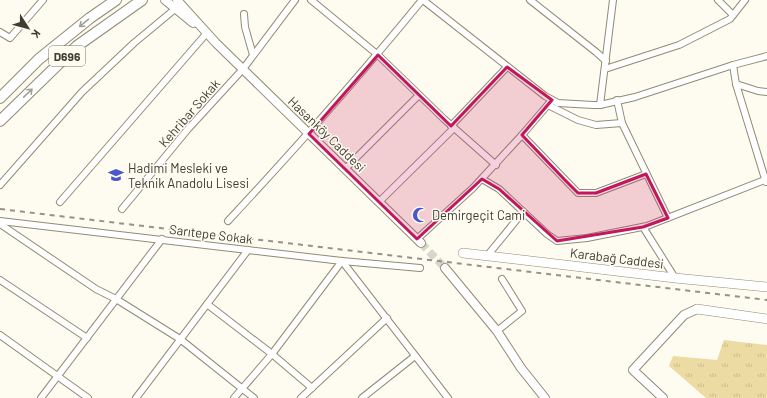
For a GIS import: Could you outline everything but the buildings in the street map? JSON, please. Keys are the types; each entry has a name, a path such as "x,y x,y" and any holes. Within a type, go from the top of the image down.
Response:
{"highway":[{"name":"D696","path":"0,98 39,59 90,18 116,0"},
{"name":"D696","path":"0,121 77,46 142,0"}],"main road":[{"name":"Karabağ Caddesi","path":"464,254 767,287"},
{"path":"697,309 767,319"}],"street":[{"path":"0,32 10,38 43,0"},
{"path":"165,0 216,43"},
{"path":"177,0 216,43"},
{"name":"Kehribar Sokak","path":"122,209 188,130 242,69 295,0"},
{"path":"311,0 378,55 453,127 496,165"},
{"path":"228,221 309,134 378,55 422,0 545,96 550,102 578,120 596,124 622,123"},
{"path":"530,0 606,61"},
{"path":"600,105 613,0"},
{"path":"718,0 733,15"},
{"path":"605,69 679,45 730,19 745,0"},
{"path":"0,185 82,92 134,43 175,9"},
{"path":"244,14 245,27 253,55"},
{"path":"60,202 206,34"},
{"name":"Hasanköy Caddesi","path":"216,43 419,241"},
{"path":"550,102 600,105 635,97 733,65 767,56"},
{"path":"482,179 499,189 547,234 557,241 587,238 643,227 767,181 736,84 733,65"},
{"path":"379,202 453,127 507,67"},
{"path":"736,84 758,91 767,92"},
{"path":"345,169 420,95"},
{"path":"617,100 622,123 668,218"},
{"path":"419,241 496,165 550,102"},
{"path":"522,135 578,193 596,193 646,174"},
{"path":"487,256 523,212"},
{"path":"0,222 96,290 116,299 180,339 254,398"},
{"name":"Sarıtepe Sokak","path":"0,222 342,261 420,268"},
{"path":"643,227 675,278"},
{"path":"41,398 162,240"},
{"path":"136,398 248,250"},
{"path":"234,398 272,354 342,261 448,398"},
{"path":"445,268 497,331 521,368 545,398"},
{"path":"0,280 87,338"},
{"path":"497,331 522,311 502,280"},
{"path":"207,304 272,354 312,388"},
{"path":"663,398 633,370 684,315 697,309"},
{"path":"301,398 387,318"},
{"path":"0,335 88,398"},
{"path":"364,397 415,356"}],"highlighted area":[{"path":"378,55 451,126 507,67 552,100 522,135 578,193 596,193 646,174 668,218 643,227 557,241 499,189 482,179 417,239 309,134"}],"green space":[{"path":"724,340 767,345 767,398 706,398 669,366 673,356 717,360"}],"tunnel":[{"path":"421,243 445,268"}],"railway":[{"path":"0,209 767,300"}],"place":[{"name":"Hadimi Mesleki ve Teknik Anadolu Lisesi","path":"116,175"},
{"name":"Demirgeçit Cami","path":"420,215"}]}
